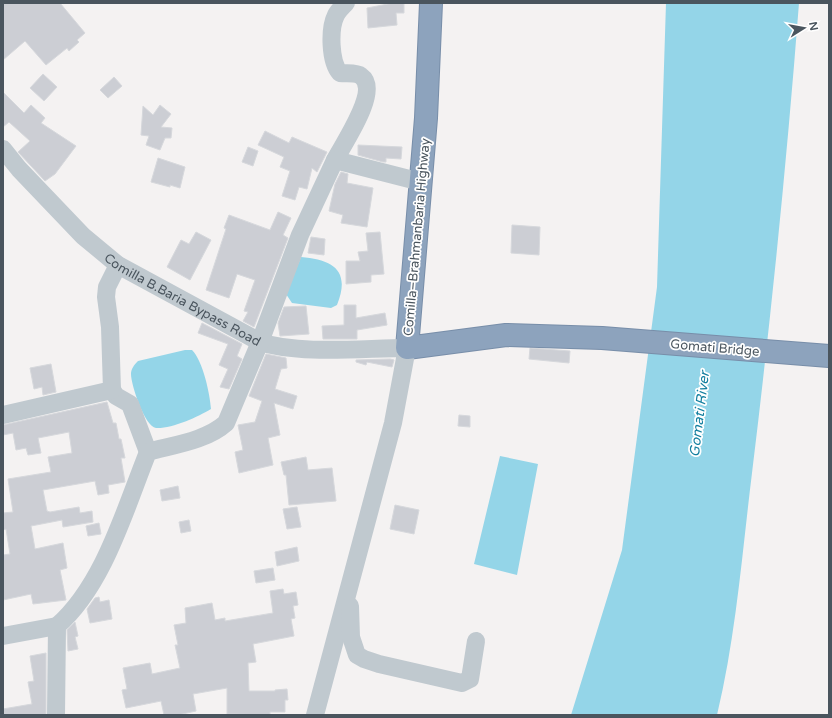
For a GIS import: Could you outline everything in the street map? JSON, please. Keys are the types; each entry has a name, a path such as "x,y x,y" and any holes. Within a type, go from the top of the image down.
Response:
{"highway":[{"name":"Comilla–Brahmanbaria Highway","path":"431,3 421,182 407,348 506,335 602,338"},
{"name":"Gomati Bridge","path":"602,338 829,356"}],"street":[{"path":"148,452 205,436 218,430 226,423 260,342 300,235 335,160 365,101 368,87 365,80 357,74 340,73 336,69 333,59 332,35 335,16 346,3"},
{"name":"Comilla B.Baria Bypass Road","path":"3,149 19,169 83,236 118,266 260,342 270,345 301,349 407,348"},
{"path":"335,160 421,182"},
{"path":"3,636 57,626 70,615 100,570 148,452 130,404 116,396 112,390 110,327 106,296 107,287 118,266"},
{"path":"315,715 393,423 407,348"},
{"path":"3,415 112,390"},
{"path":"348,596 353,647 357,655 364,660 462,683 470,679 476,640"},
{"path":"56,715 57,626"}],"water":[{"name":"Gomati River","path":"666,3 799,3 784,180 772,297 734,625 724,685 717,715 571,715 622,550 657,287"},
{"path":"301,257 322,261 330,264 336,269 340,275 342,283 341,293 337,305 331,308 292,303 286,294"},
{"path":"185,350 192,350 203,370 211,409 177,425 156,428 147,421 139,405 131,374 132,370 138,361"},
{"path":"500,456 538,464 517,575 474,564"}],"building":[{"path":"3,3 60,3 85,33 77,40 79,42 69,51 67,48 46,65 25,41 3,60"},
{"path":"393,3 404,3 404,13 396,13 397,25 368,28 367,8"},
{"path":"43,74 57,87 44,101 30,88"},
{"path":"114,77 122,86 108,98 100,90"},
{"path":"3,92 24,113 31,105 45,118 41,123 76,146 55,174 45,181 18,152 30,141 9,122 3,127"},
{"path":"160,105 171,114 161,127 172,128 171,138 165,138 160,150 146,145 149,136 141,135 143,106 153,115"},
{"path":"265,131 289,143 292,137 327,152 317,172 312,168 307,189 299,187 295,200 282,196 290,171 280,167 284,157 258,145"},
{"path":"358,145 402,147 401,159 386,158 386,162 383,162 358,155"},
{"path":"248,147 258,151 253,166 242,162"},
{"path":"158,158 185,167 180,188 151,182"},
{"path":"341,172 348,174 347,183 373,188 367,227 341,223 343,215 329,211 335,184"},
{"path":"278,212 291,218 283,235 288,238 254,327 243,321 248,312 244,311 255,280 237,274 229,298 206,290 226,229 224,228 229,215 270,230"},
{"path":"512,225 540,227 539,255 511,253"},
{"path":"196,232 211,240 190,280 167,267 181,240 189,244"},
{"path":"380,232 384,274 371,275 371,282 346,284 346,261 360,261 358,252 368,251 366,233"},
{"path":"311,237 325,239 324,255 308,253"},
{"path":"344,305 356,305 356,318 385,313 387,325 357,330 357,339 323,339 322,326 344,325"},
{"path":"306,306 309,334 280,336 278,323 284,307"},
{"path":"202,323 242,344 237,356 242,359 229,389 220,387 228,369 219,365 228,344 198,333"},
{"path":"530,348 570,351 569,363 529,359"},
{"path":"266,354 286,358 287,368 281,369 275,389 297,396 293,409 274,403 280,435 268,438 273,465 239,473 235,452 243,450 238,425 255,422 262,401 249,396"},
{"path":"356,360 394,360 392,367 367,362 366,365 356,362"},
{"path":"51,364 56,392 43,395 42,387 34,389 30,368"},
{"path":"107,402 113,423 116,423 119,439 121,439 125,458 121,458 125,482 108,485 109,493 98,495 95,481 43,490 47,511 50,512 79,507 80,513 92,511 93,522 63,527 62,520 31,526 35,549 63,543 67,568 60,570 66,600 33,604 31,594 3,600 3,555 10,554 6,529 3,530 3,513 13,512 8,479 51,472 48,457 72,453 69,432 38,438 41,453 28,455 26,448 16,450 13,433 3,435 3,425"},
{"path":"459,415 470,416 470,427 458,426"},
{"path":"306,457 308,470 332,468 336,501 289,505 286,475 284,475 281,462"},
{"path":"178,486 180,498 162,501 160,490"},
{"path":"395,505 419,510 414,534 390,529"},
{"path":"297,507 301,527 287,529 283,509"},
{"path":"189,520 191,531 181,533 179,522"},
{"path":"99,523 101,534 88,536 86,526"},
{"path":"297,547 299,561 277,566 275,552"},
{"path":"273,568 275,580 256,583 254,571"},
{"path":"283,589 284,594 296,592 298,605 293,606 295,618 291,619 294,636 253,644 256,662 248,663 249,691 275,691 287,689 288,700 285,700 285,712 270,712 270,715 227,714 227,688 193,694 196,711 178,715 164,715 161,701 126,708 122,690 127,689 123,668 150,663 152,674 180,668 175,645 178,645 174,625 186,623 185,608 212,603 215,620 225,618 225,621 273,613 270,591"},
{"path":"99,597 100,602 109,600 112,619 90,623 87,609 95,598"},
{"path":"75,622 78,636 75,637 78,649 68,651 67,630"},
{"path":"46,653 46,715 3,715 3,709 32,704 28,682 34,681 30,656"}]}
